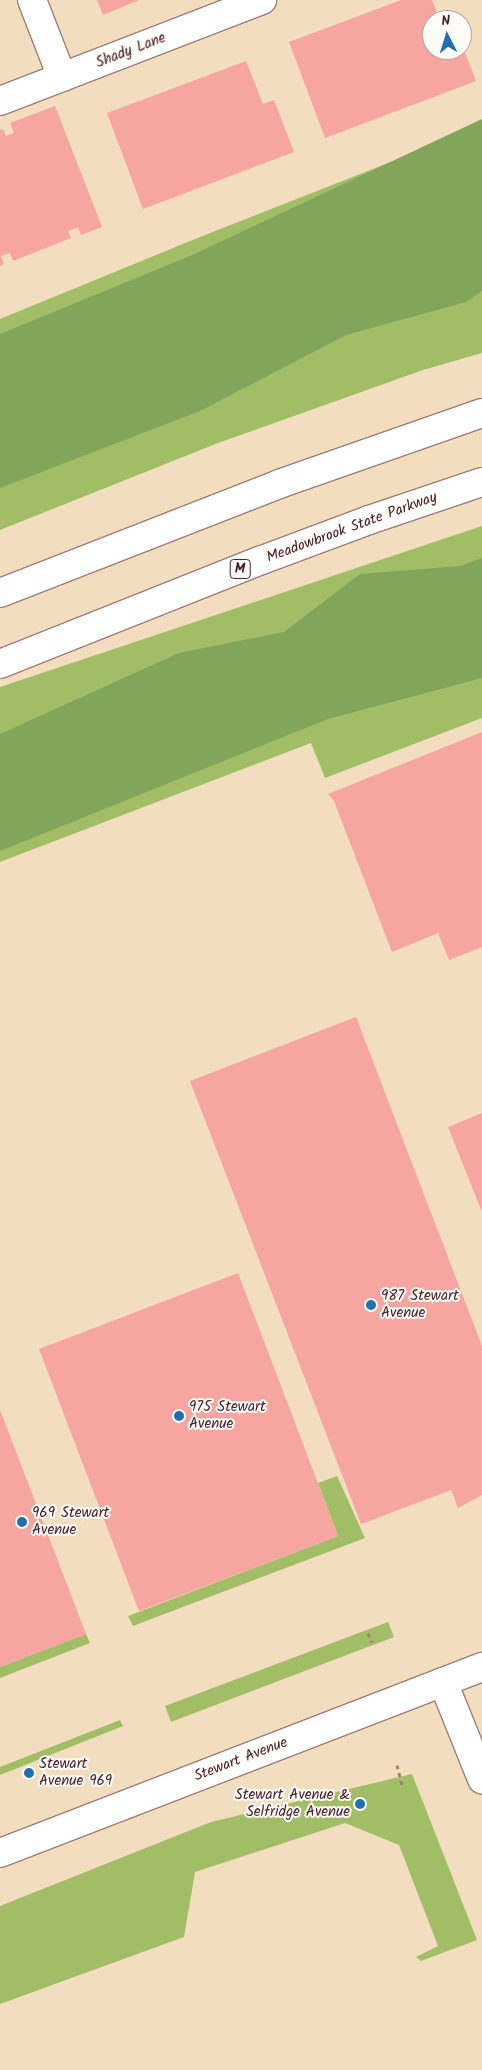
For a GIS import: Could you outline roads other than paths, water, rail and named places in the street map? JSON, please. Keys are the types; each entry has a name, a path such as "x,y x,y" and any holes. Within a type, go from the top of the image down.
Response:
{"main road":[{"path":"32,0 62,78"},
{"name":"Shady Lane","path":"0,102 262,0"},
{"path":"0,593 279,484 482,413"},
{"name":"Meadowbrook State Parkway","path":"0,664 271,557 482,482"},
{"name":"Stewart Avenue","path":"0,1853 482,1667"},
{"path":"443,1682 482,1779"}],"place":[{"name":"987 Stewart Avenue","path":"371,1305"},
{"name":"975 Stewart Avenue","path":"179,1416"},
{"name":"969 Stewart Avenue","path":"22,1522"},
{"name":"Stewart Avenue 969","path":"29,1773"},
{"name":"Stewart Avenue & Selfridge Avenue","path":"360,1804"}]}
